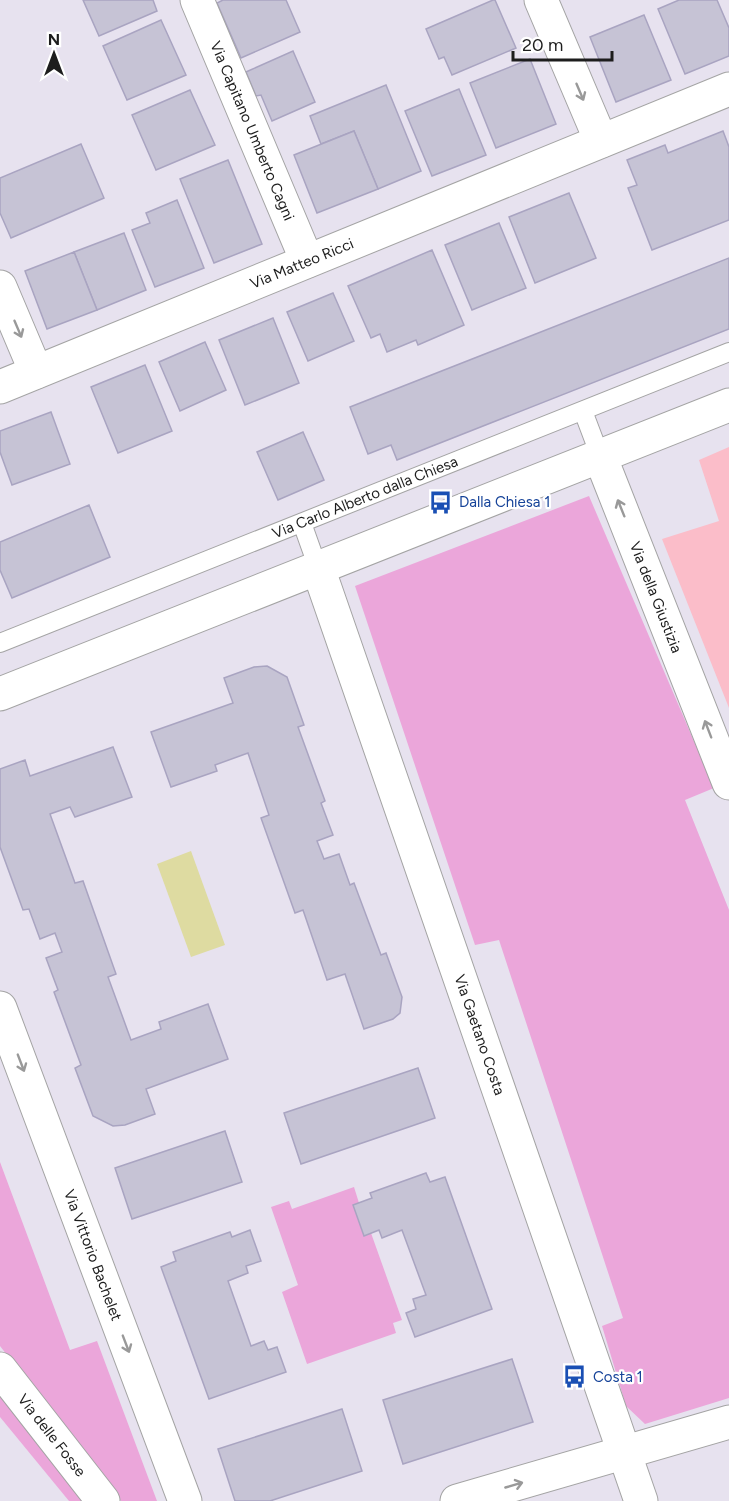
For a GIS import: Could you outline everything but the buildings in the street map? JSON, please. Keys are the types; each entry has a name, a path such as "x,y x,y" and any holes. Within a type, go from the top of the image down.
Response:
{"street":[{"name":"Via Capitano Umberto Cagni","path":"197,0 307,261"},
{"path":"541,0 601,141"},
{"name":"Via Matteo Ricci","path":"0,387 729,89"},
{"path":"0,287 36,372"},
{"path":"0,694 729,405"},
{"name":"Via della Giustizia","path":"600,456 729,783"},
{"name":"Via Gaetano Costa","path":"318,568 641,1501"},
{"name":"Via Vittorio Bachelet","path":"0,1008 185,1501"},
{"name":"Via delle Fosse","path":"0,1369 103,1501"},
{"path":"457,1501 729,1422"}],"lane":[{"name":"Via Carlo Alberto dalla Chiesa","path":"0,644 729,352"},
{"name":"Via della Giustizia","path":"583,411 600,456"},
{"path":"302,523 318,568"}],"shaded area":[{"path":"729,447 729,708 662,539 719,521 699,460"},
{"path":"589,496 714,788 685,800 729,910 729,1398 645,1424 626,1406 602,1326 623,1318 499,940 475,945 355,586"},
{"path":"191,851 225,945 191,957 157,864"},
{"path":"0,1162 70,1350 97,1341 157,1501 121,1501 0,1346"},
{"path":"354,1187 359,1203 354,1205 364,1235 371,1233 402,1320 393,1323 396,1333 307,1364 282,1292 298,1285 271,1207 289,1201 292,1209"},
{"path":"0,1383 95,1501 69,1501 0,1417"}],"place":[{"name":"Dalla Chiesa 1","path":"441,502"},
{"name":"Costa 1","path":"575,1377"}]}
